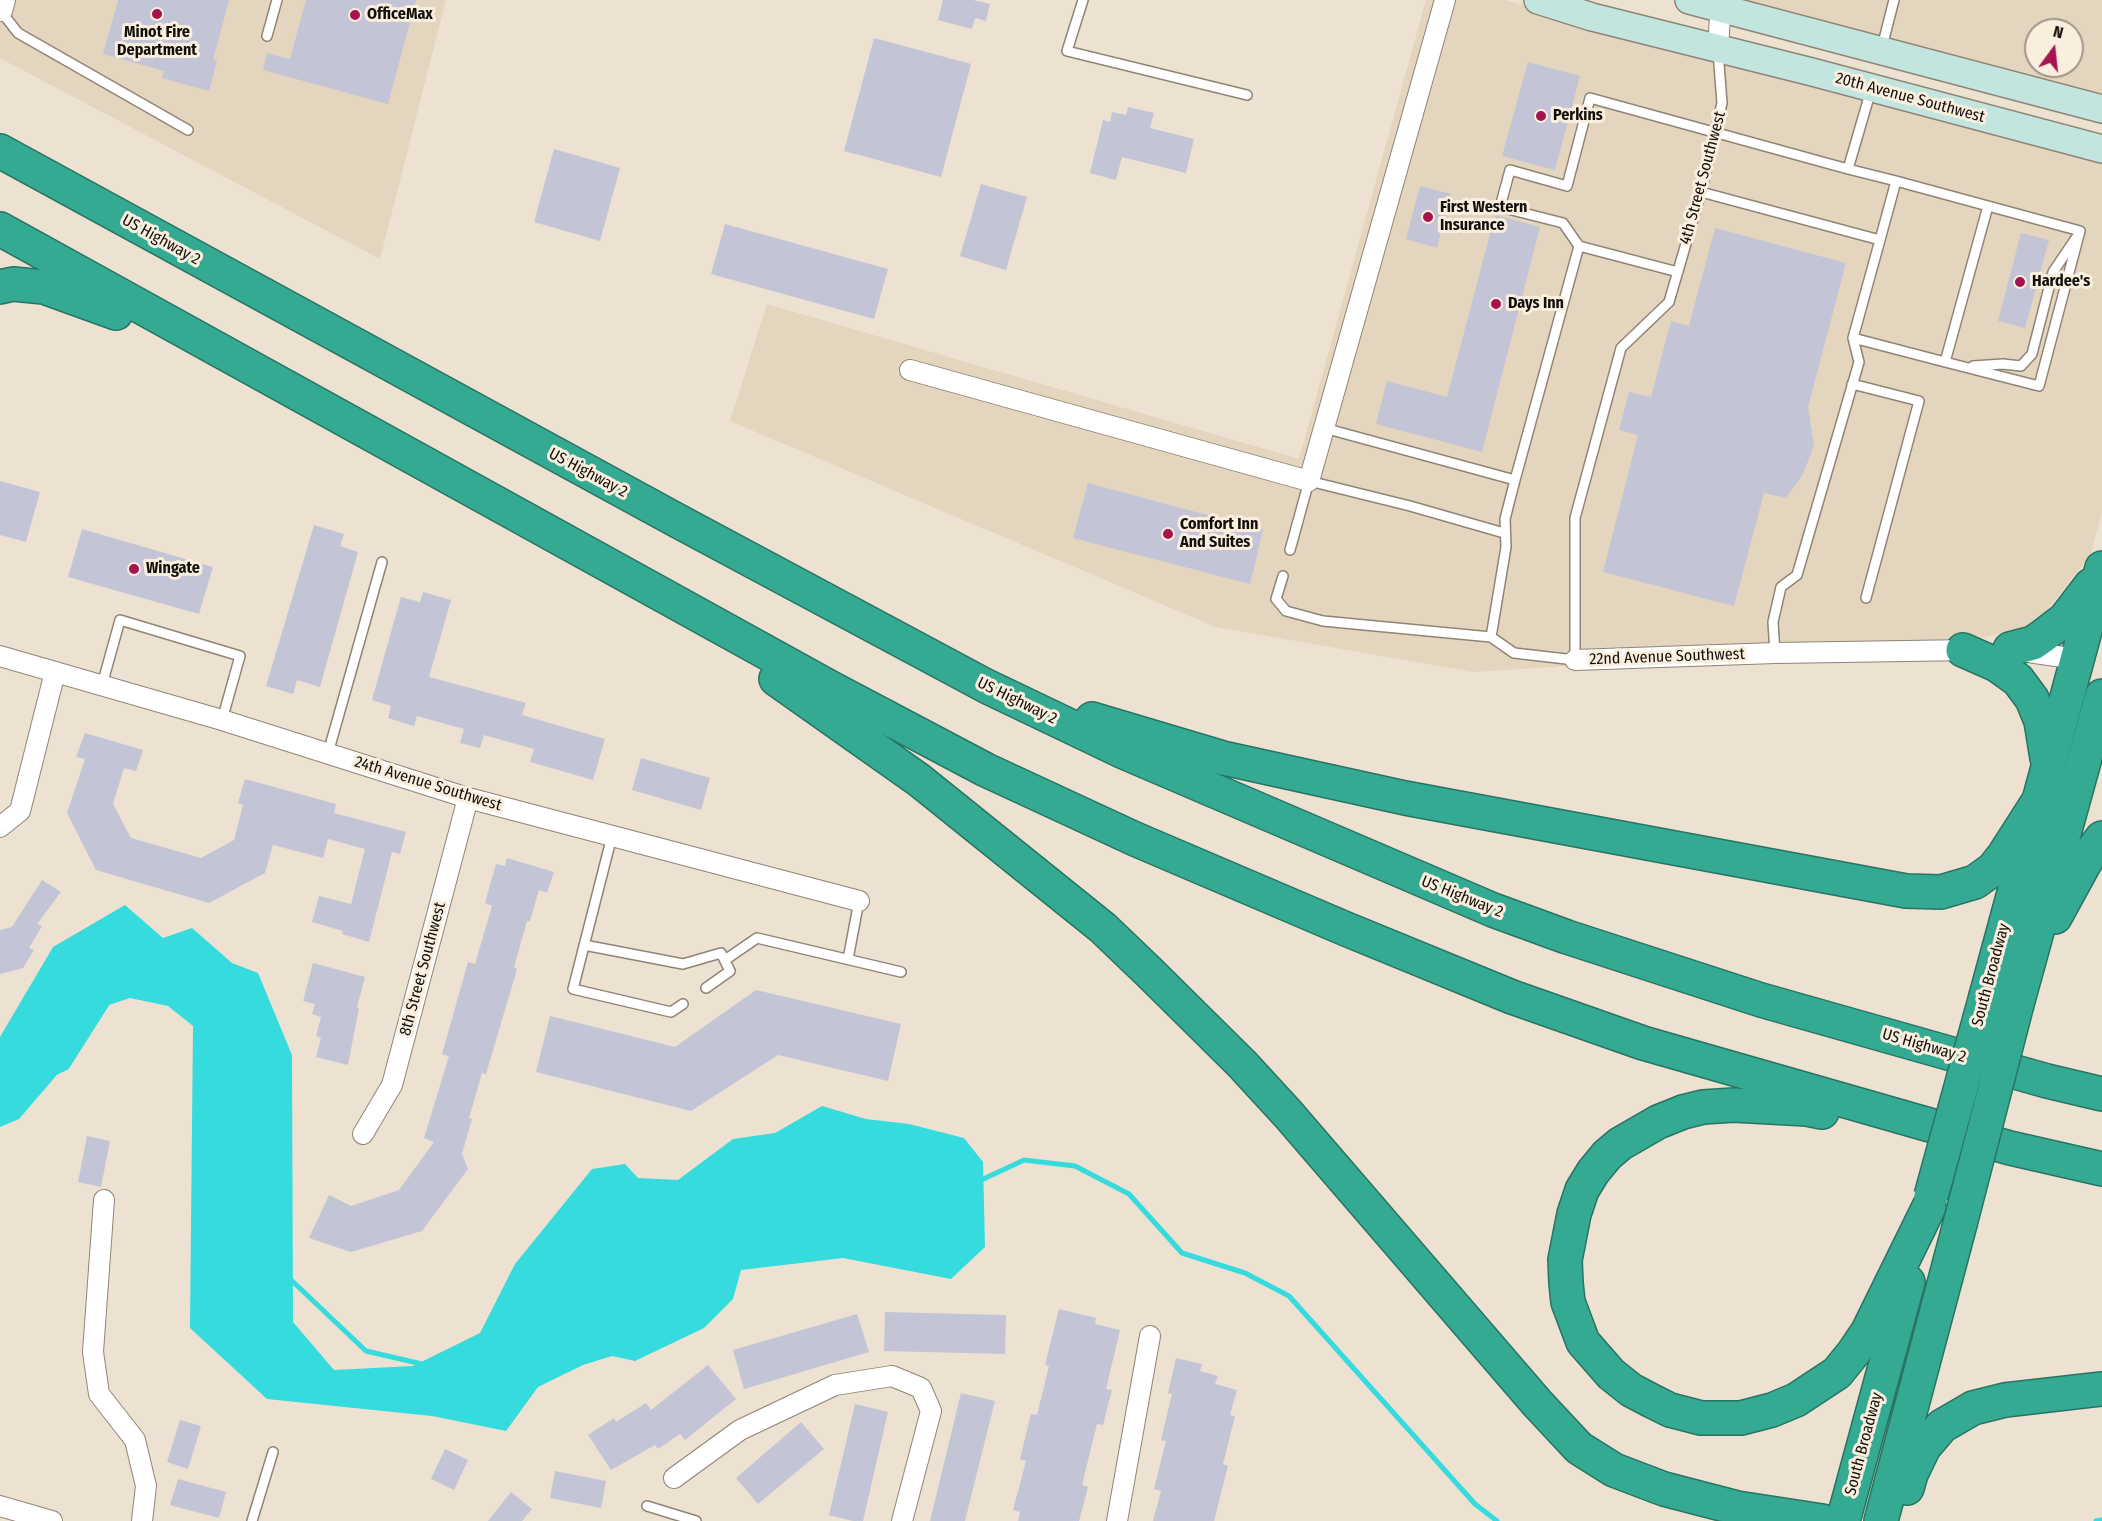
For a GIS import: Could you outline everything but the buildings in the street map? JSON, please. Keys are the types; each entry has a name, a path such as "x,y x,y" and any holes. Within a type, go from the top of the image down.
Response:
{"highway":[{"name":"US Highway 2","path":"0,151 442,394 986,686 1124,752 1492,910 1761,1000 2047,1082 2102,1094"},
{"path":"0,229 244,366 829,687 986,770 1135,839 1512,997 1643,1043 2010,1148 2102,1169"},
{"path":"0,287 13,284 44,287 88,302 244,366"},
{"path":"2010,649 2033,643 2065,619 2101,571"},
{"name":"South Broadway","path":"1845,1521 2048,765 2090,663 2101,571"},
{"path":"632,579 695,628 788,687 919,780 1103,928 1198,1020 1281,1106 1537,1403 1579,1448 1614,1470 1664,1489 1749,1515 1822,1521"},
{"path":"1963,650 1997,665 2018,680 2032,699 2041,721 2048,765"},
{"path":"927,654 1100,722 1223,758 1405,798 1906,891 1941,892 1975,882 1993,869 2038,802"},
{"name":"South Broadway","path":"1881,1521 2021,990 2102,696"},
{"path":"2021,990 2068,891 2102,838"},
{"path":"2047,1082 2102,1081"},
{"path":"1924,1124 1864,1123 1807,1109 1734,1105 1703,1107 1658,1122 1639,1132 1607,1155 1582,1190 1574,1214 1565,1260 1568,1302 1583,1342 1611,1374 1631,1390 1670,1410 1701,1418 1741,1418 1772,1410 1796,1400 1838,1373 1868,1331 1930,1201"},
{"path":"1898,1521 1911,1474 1924,1447 1942,1426 1973,1408 2005,1400 2102,1389"},
{"path":"1845,1521 1865,1510 1882,1490 1897,1459"}],"street":[{"path":"910,370 1309,481 1445,0"},
{"name":"20th Avenue Southwest","path":"1538,0 1592,17 2102,149"},
{"path":"1689,0 1720,4 2102,109"},
{"path":"1718,48 1720,4"},
{"name":"22nd Avenue Southwest","path":"1575,660 1775,653 2010,649 2090,663"},
{"name":"24th Avenue Southwest","path":"0,656 222,720 468,798 859,901"},
{"path":"0,827 20,811 55,672"},
{"name":"8th Street Southwest","path":"363,1134 392,1085 468,798"},
{"path":"104,1200 93,1352 99,1394 135,1440 146,1486 142,1521"},
{"path":"1117,1521 1150,1336"},
{"path":"674,1478 740,1430 835,1385 892,1376 921,1388 931,1411 902,1521"},
{"path":"0,1506 52,1521"}],"lane":[{"path":"267,36 277,0"},
{"path":"1083,0 1067,51 1247,95"},
{"path":"1882,50 1894,0"},
{"path":"2,7 18,33 188,130"},
{"name":"4th Street Southwest","path":"1678,272 1701,192 1722,103 1718,48"},
{"path":"1848,169 1871,88"},
{"path":"1678,272 1579,246 1563,223 1500,207 1510,170 1566,186 1590,98 2080,231"},
{"path":"1775,653 1773,622 1781,587 1797,575 1852,384 1858,362 1853,338 1896,182"},
{"path":"1701,192 1880,240"},
{"path":"1945,362 1988,206"},
{"path":"1853,338 2039,386 2080,231"},
{"path":"1965,367 2002,364 2021,366 2032,354 2053,272 2080,231"},
{"path":"1491,637 1506,546 1505,519 1579,246"},
{"name":"22nd Avenue Southwest","path":"1575,660 1575,518 1621,348 1669,302 1678,272"},
{"path":"1852,384 1919,401 1866,598"},
{"path":"1324,428 1515,480"},
{"path":"1290,550 1309,481 1410,506 1504,533"},
{"path":"328,753 382,562"},
{"path":"1283,576 1276,599 1286,611 1323,621 1491,637 1514,653 1575,660"},
{"path":"102,685 120,620 240,656 222,720"},
{"path":"612,836 573,989 671,1012 683,1004"},
{"path":"848,959 859,901"},
{"path":"725,960 757,939 901,972"},
{"path":"584,945 683,963 721,953 730,971 706,988"},
{"path":"252,1521 273,1452"},
{"path":"647,1506 696,1521"}],"shaded area":[{"path":"0,0 446,0 380,259 0,58"},
{"path":"1426,0 1505,0 1709,59 2102,164 2102,512 2090,556 2035,625 1973,640 1473,672 1216,627 730,421 767,304 1299,459"},
{"path":"1737,0 2102,0 2102,96 2034,78 2084,78 2084,18 2024,18 2024,75"}],"water":[{"path":"125,905 163,938 192,928 232,963 258,973 292,1055 293,1322 334,1370 413,1366 480,1333 515,1264 592,1169 625,1164 638,1178 678,1180 733,1139 775,1133 822,1106 866,1119 909,1124 964,1138 983,1162 985,1247 951,1279 843,1258 741,1270 733,1299 704,1328 635,1361 612,1356 583,1365 538,1387 506,1431 432,1416 267,1399 190,1328 193,1026 168,1006 130,998 103,1007 68,1062 19,1119 0,1127 0,1037 53,947"}],"waterway":[{"path":"57,1072 67,1067 109,1001"},
{"path":"977,1182 1024,1160 1075,1166 1129,1194 1182,1253 1245,1273 1289,1296 1475,1504 1497,1521"},
{"path":"288,1277 366,1351 422,1364"},
{"path":"2096,1521 2102,1520"}],"place":[{"name":"Minot Fire Department","path":"157,14"},
{"name":"OfficeMax","path":"355,15"},
{"name":"Perkins","path":"1541,116"},
{"name":"First Western Insurance","path":"1428,217"},
{"name":"Hardee's","path":"2020,282"},
{"name":"Days Inn","path":"1496,304"},
{"name":"Comfort Inn And Suites","path":"1168,534"},
{"name":"Wingate","path":"134,569"}]}
